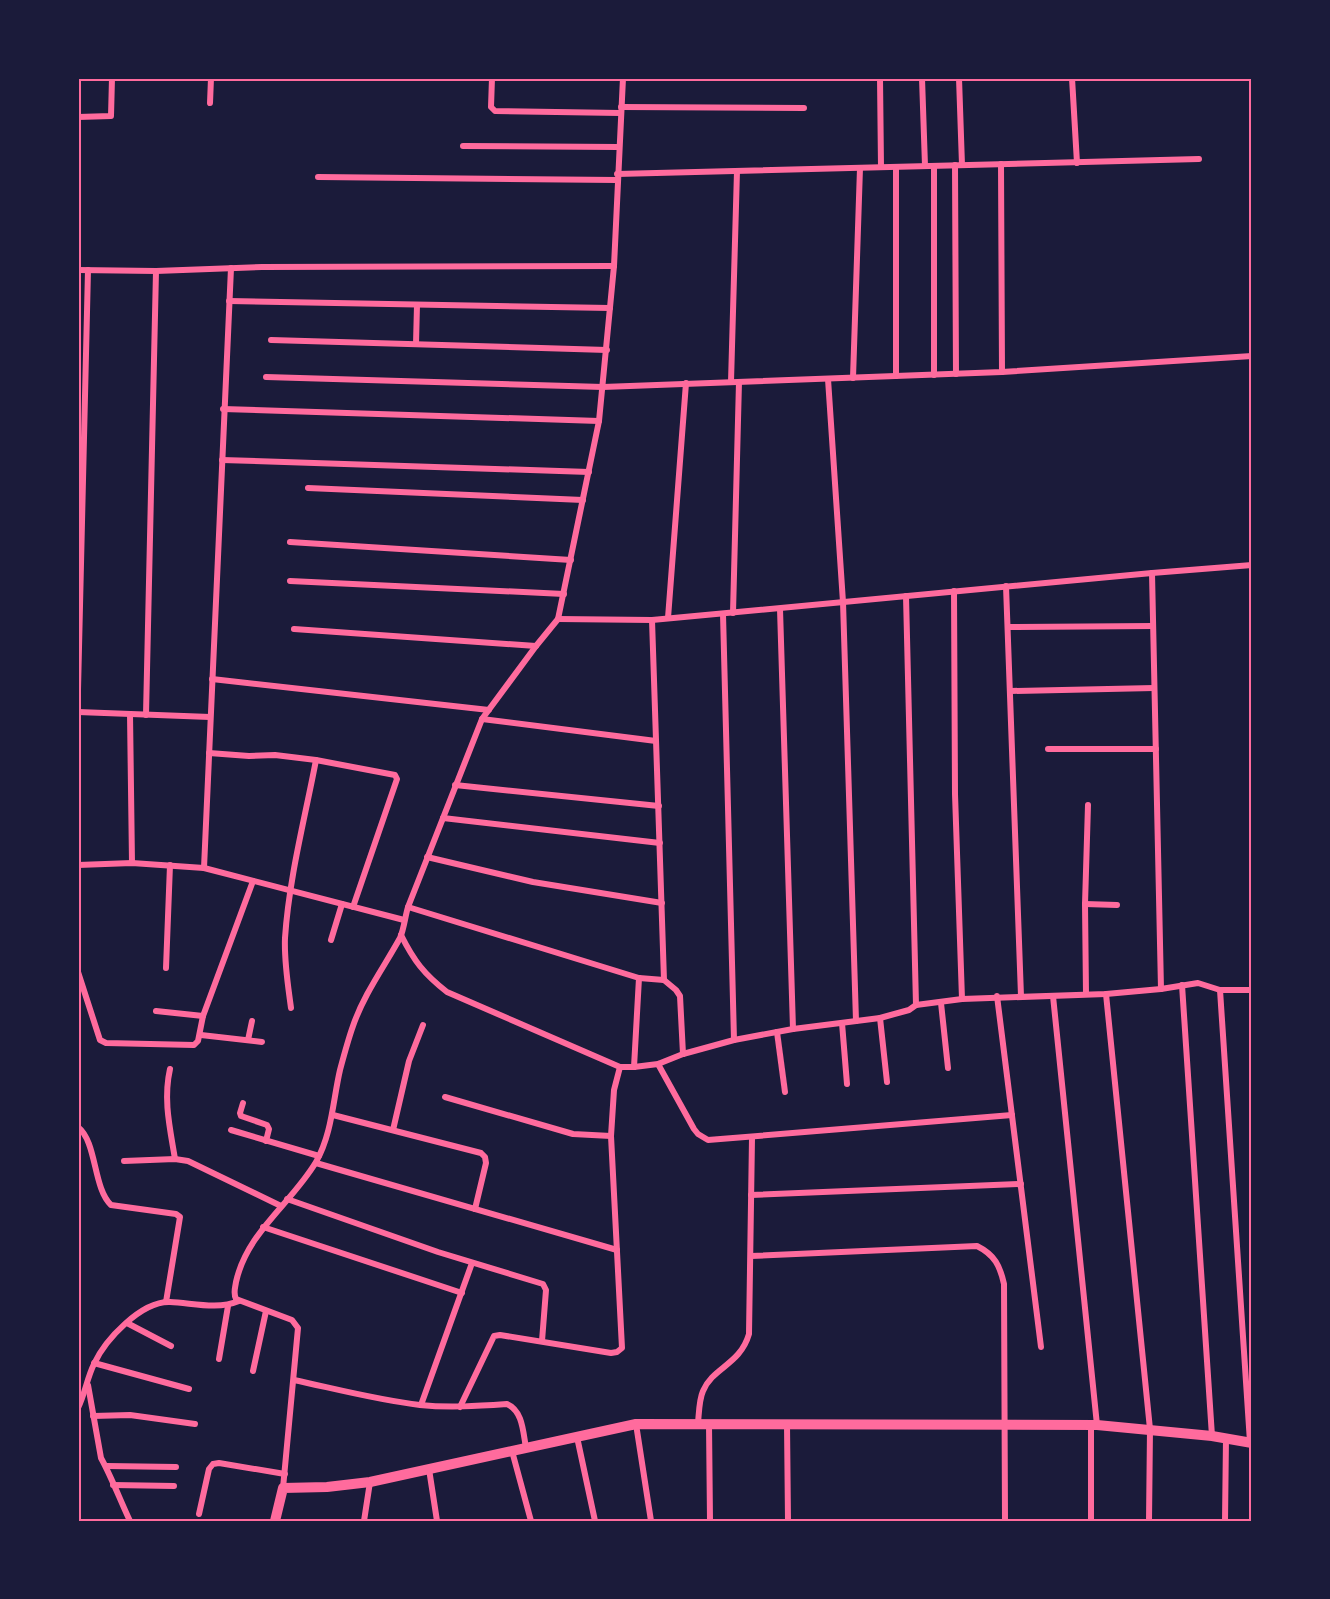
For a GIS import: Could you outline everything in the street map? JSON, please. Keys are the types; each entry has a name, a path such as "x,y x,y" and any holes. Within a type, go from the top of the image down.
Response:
{"street":[{"path":"78,117 108,117 112,114 112,78"},
{"path":"210,78 210,103"},
{"path":"492,78 491,107 495,111 804,108"},
{"path":"275,1521 285,1474 298,1328 292,1320 239,1301 234,1293 238,1271 248,1248 317,1159 333,1115 340,1070 354,1024 373,981 401,935 408,907 482,719 558,619 599,422 614,266 622,78"},
{"path":"880,78 881,167"},
{"path":"922,78 925,166"},
{"path":"957,374 959,78"},
{"path":"1072,78 1077,162"},
{"path":"463,146 618,147"},
{"path":"318,177 617,177 737,171 1198,159"},
{"path":"1001,164 1002,372"},
{"path":"934,166 934,375"},
{"path":"896,167 896,376"},
{"path":"853,378 860,168"},
{"path":"731,382 737,171"},
{"path":"78,270 614,266"},
{"path":"204,868 231,268"},
{"path":"78,690 88,270"},
{"path":"146,715 156,271"},
{"path":"229,301 610,308"},
{"path":"416,345 417,304"},
{"path":"271,340 607,350"},
{"path":"78,345 86,346"},
{"path":"266,377 603,387 1002,372 1252,356"},
{"path":"828,379 843,602 856,1021"},
{"path":"733,613 739,382"},
{"path":"668,618 686,383"},
{"path":"224,409 599,422"},
{"path":"222,460 589,472"},
{"path":"308,488 584,500"},
{"path":"290,542 571,560"},
{"path":"558,619 652,620 1252,565"},
{"path":"1152,573 1161,989"},
{"path":"290,581 564,594"},
{"path":"1006,586 1021,996"},
{"path":"954,591 955,794 962,999"},
{"path":"906,596 916,1005"},
{"path":"780,609 793,1029"},
{"path":"723,614 734,1040"},
{"path":"652,620 664,980"},
{"path":"1008,627 1153,626"},
{"path":"294,629 536,646"},
{"path":"212,679 489,710"},
{"path":"1011,691 1154,688"},
{"path":"78,712 210,717"},
{"path":"130,714 132,863"},
{"path":"482,719 656,741"},
{"path":"1048,749 1156,749"},
{"path":"209,753 275,755 316,760 393,774 397,778 352,907"},
{"path":"291,1008 286,973 285,938 291,890 316,760"},
{"path":"455,785 659,806"},
{"path":"1086,994 1085,904 1088,805"},
{"path":"442,818 660,843"},
{"path":"427,857 533,882 662,903"},
{"path":"78,865 132,863 204,868 404,920"},
{"path":"166,968 170,865"},
{"path":"78,972 85,989 97,1037 106,1043 189,1047 198,1041 201,1035 203,1016 253,881"},
{"path":"331,940 342,904"},
{"path":"1085,904 1117,905"},
{"path":"408,907 639,978 664,980 671,984 680,996 683,1054"},
{"path":"401,935 412,957 427,977 447,992 620,1067 658,1064 683,1054 734,1040 793,1029 880,1018 903,1012 916,1005 962,999 1106,993 1161,989 1198,983 1220,990 1252,990"},
{"path":"634,1067 639,978"},
{"path":"1182,985 1212,1436"},
{"path":"283,1488 327,1487 370,1482 636,1424 1094,1425 1212,1436 1251,1443 1220,990"},
{"path":"1106,993 1150,1429 1149,1521"},
{"path":"998,996 1041,1347"},
{"path":"1053,996 1094,1425 1091,1521"},
{"path":"941,1003 948,1068"},
{"path":"156,1011 203,1016"},
{"path":"880,1018 887,1082"},
{"path":"248,1040 252,1022"},
{"path":"842,1023 847,1084"},
{"path":"393,1130 410,1061 423,1025"},
{"path":"777,1032 785,1092"},
{"path":"201,1035 262,1042"},
{"path":"658,1064 698,1134 714,1141 1012,1115"},
{"path":"460,1407 494,1336 542,1341 611,1353 620,1351 623,1345 611,1136 614,1090 620,1067"},
{"path":"170,1070 166,1085 166,1102 175,1159"},
{"path":"445,1097 573,1134 592,1137 611,1136"},
{"path":"243,1103 241,1116 267,1125 266,1141"},
{"path":"333,1115 479,1152 486,1163 475,1209"},
{"path":"78,1127 86,1136 105,1200 111,1204 176,1214 180,1217 166,1302"},
{"path":"231,1130 475,1209 616,1250"},
{"path":"710,1521 703,1390 712,1378 741,1353 746,1346 749,1334 752,1138"},
{"path":"124,1161 175,1159 198,1165 281,1206"},
{"path":"751,1195 1021,1184"},
{"path":"287,1199 544,1286 546,1290 542,1341"},
{"path":"263,1227 462,1293"},
{"path":"751,1256 977,1246 987,1251 995,1259 1004,1284 1005,1521"},
{"path":"421,1405 472,1263"},
{"path":"78,1408 94,1362 105,1345 142,1311 166,1302 228,1305 239,1301"},
{"path":"219,1359 228,1305"},
{"path":"253,1371 266,1311"},
{"path":"127,1323 171,1346"},
{"path":"94,1362 189,1389"},
{"path":"294,1380 370,1397 421,1405 460,1407 507,1404 519,1413 526,1448"},
{"path":"87,1381 101,1458 107,1466 130,1521"},
{"path":"93,1416 130,1415 195,1424"},
{"path":"787,1423 788,1521"},
{"path":"636,1424 651,1521"},
{"path":"577,1437 595,1521"},
{"path":"1225,1521 1226,1438"},
{"path":"512,1451 531,1521"},
{"path":"199,1514 209,1468 213,1464 219,1463 285,1474"},
{"path":"107,1466 176,1467"},
{"path":"429,1469 437,1521"},
{"path":"364,1521 370,1482"},
{"path":"113,1485 174,1486"}]}
